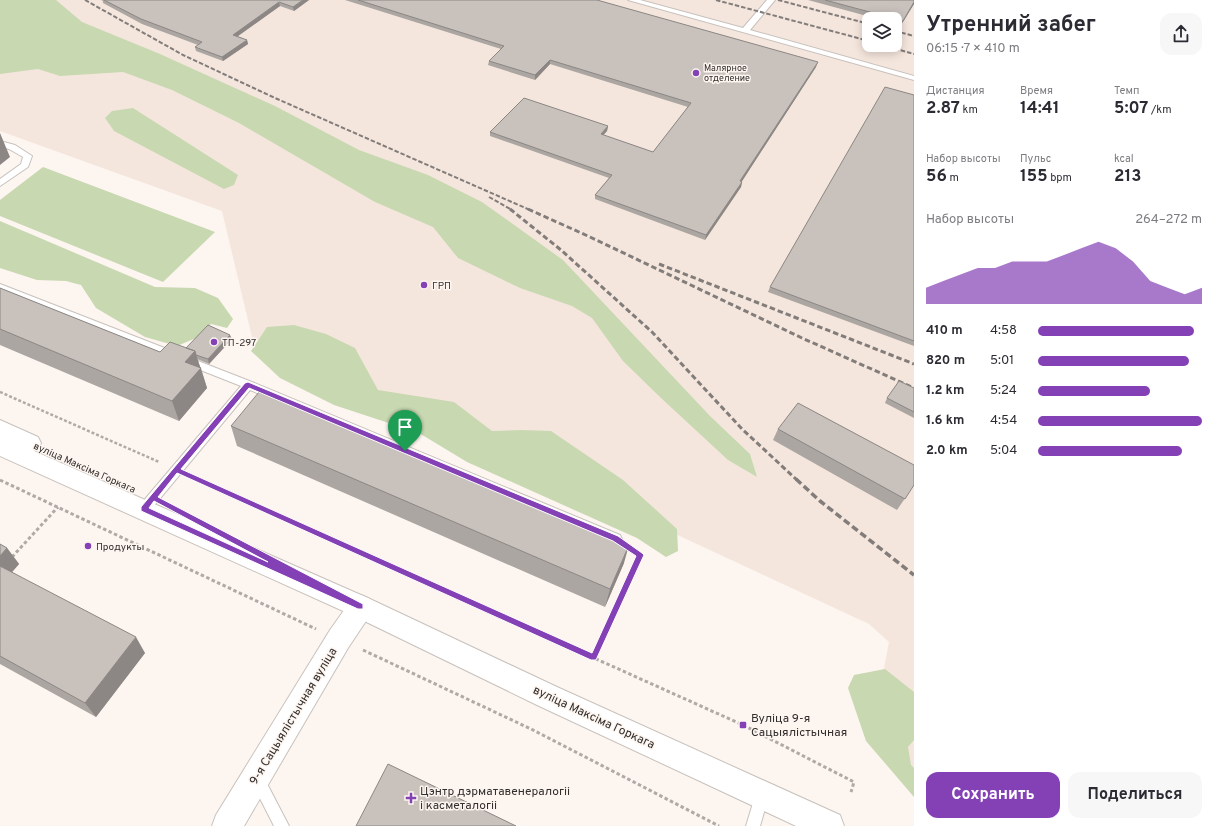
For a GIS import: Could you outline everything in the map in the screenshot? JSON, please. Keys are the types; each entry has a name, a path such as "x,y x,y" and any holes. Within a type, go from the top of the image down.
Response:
{"main road":[{"name":"вуліца Максіма Горкага","path":"0,429 361,607 547,696 829,826"},
{"name":"вуліца Максіма Горкага","path":"0,446 149,503"},
{"name":"9-я Сацыялістычная вуліца","path":"227,826 339,639 361,607"}],"lane":[{"path":"632,0 914,78"},
{"path":"745,32 771,0"},
{"path":"0,144 12,146 28,156 25,165 0,183"},
{"path":"0,287 248,385 616,538"},
{"path":"149,503 248,385"},
{"path":"257,778 282,826"},
{"path":"753,826 763,795"}],"path":[{"path":"0,392 743,725 854,782 851,792"},
{"path":"12,557 58,507"},
{"path":"594,657 640,555 616,538"}],"shaded area":[{"path":"0,0 914,0 914,770 873,727 889,642 869,624 252,337 222,211 0,131"}],"green space":[{"path":"0,0 56,0 82,22 160,54 275,106 359,150 428,175 482,202 563,260 710,416 750,454 757,477 728,460 661,398 623,361 592,318 572,306 520,288 458,258 433,227 375,202 239,123 172,90 123,72 60,76 38,69 0,74"},
{"path":"133,108 238,175 234,185 224,189 114,131 105,118 112,111"},
{"path":"43,167 215,232 163,282 0,216 0,200"},
{"path":"0,221 155,287 195,288 218,298 233,319 227,328 211,324 196,338 177,346 145,337 96,308 81,285 66,281 37,280 0,268"},
{"path":"294,325 326,334 355,348 378,390 454,402 492,431 551,431 623,480 677,529 678,551 666,557 637,538 467,462 419,433 334,405 280,378 251,351 267,327"},
{"path":"885,669 914,692 914,740 908,747 911,765 914,768 914,797 866,741 848,688 854,675"}],"building":[{"path":"104,0 303,0 293,7 279,2 233,35 247,40 222,57 195,47 202,42 141,19"},
{"name":"Малярное отделение","path":"358,0 597,0 818,62 740,181 742,182 706,235 595,195 612,175 490,132 524,98 608,126 601,134 653,152 691,103 550,60 535,75 489,61 504,46"},
{"path":"825,0 914,0 903,21 902,12 870,12"},
{"path":"885,87 914,95 914,341 770,287"},
{"path":"0,288 160,352 170,342 195,351 185,362 201,368 172,401 0,329"},
{"path":"208,325 230,335 208,359 196,355 195,351 186,348"},
{"path":"899,381 914,388 914,412 887,398"},
{"path":"259,392 629,545 610,589 231,426"},
{"path":"798,403 914,465 914,485 905,499 778,429"},
{"path":"0,544 7,548 0,556"},
{"path":"0,566 136,637 85,703 0,656"},
{"name":"Цэнтр дэрматавенералогіі і касметалогіі","path":"388,764 516,826 356,826"}],"railway":[{"path":"85,0 183,55 275,98 530,210"},
{"path":"716,0 862,39"},
{"path":"778,0 862,22"},
{"path":"902,33 914,36"},
{"path":"902,51 914,54"},
{"path":"489,197 512,210"},
{"path":"510,209 561,250 652,332 742,429 797,480"},
{"path":"528,209 802,338 914,388"},
{"path":"659,264 914,364"},
{"path":"796,479 820,501 914,575"}],"place":[{"name":"Малярное отделение","path":"696,73"},
{"name":"ГРП","path":"424,285"},
{"name":"ТП-297","path":"214,342"},
{"name":"Продукты","path":"88,546"},
{"name":"Вуліца 9-я Сацыялістычная","path":"743,725"},
{"name":"Цэнтр дэрматавенералогіі і касметалогіі","path":"411,798"}],"route":[{"path":"405,451 248,385 176,470 144,509 361,607 153,497 176,470 594,657 640,555 616,538 405,451"}]}
